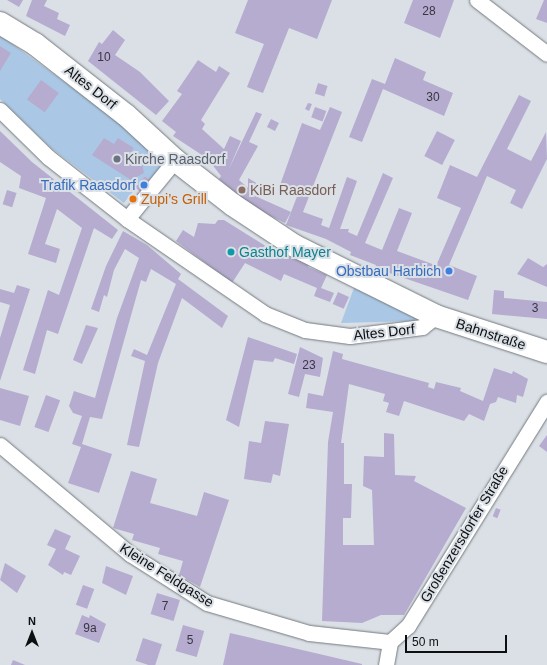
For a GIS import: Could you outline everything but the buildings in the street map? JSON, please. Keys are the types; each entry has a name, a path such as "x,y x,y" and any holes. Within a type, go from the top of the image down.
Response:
{"main road":[{"name":"Altes Dorf","path":"0,24 34,44 120,110 175,160 233,205 295,246 436,316"},
{"name":"Bahnstraße","path":"436,316 547,352"}],"street":[{"path":"477,0 547,54"},
{"name":"Altes Dorf","path":"0,110 48,157 127,219 265,314 305,330 350,336 422,327 436,316"},
{"path":"127,219 175,160"},
{"name":"Großenzersdorfer Straße","path":"390,642 408,626 547,402"},
{"name":"Kleine Feldgasse","path":"0,445 130,554 207,603 309,633 390,642"},
{"path":"386,665 390,642"}],"shaded area":[{"path":"0,35 121,123 165,163 152,182 145,176 124,203 51,148 0,99"},
{"path":"355,285 417,315 414,321 341,323"}],"place":[{"name":"Kirche Raasdorf","path":"117,159"},
{"name":"Trafik Raasdorf","path":"144,185"},
{"name":"KiBi Raasdorf","path":"242,190"},
{"name":"Zupi’s Grill","path":"133,199"},
{"name":"Gasthof Mayer","path":"231,252"},
{"name":"Obstbau Harbich","path":"449,271"}]}
